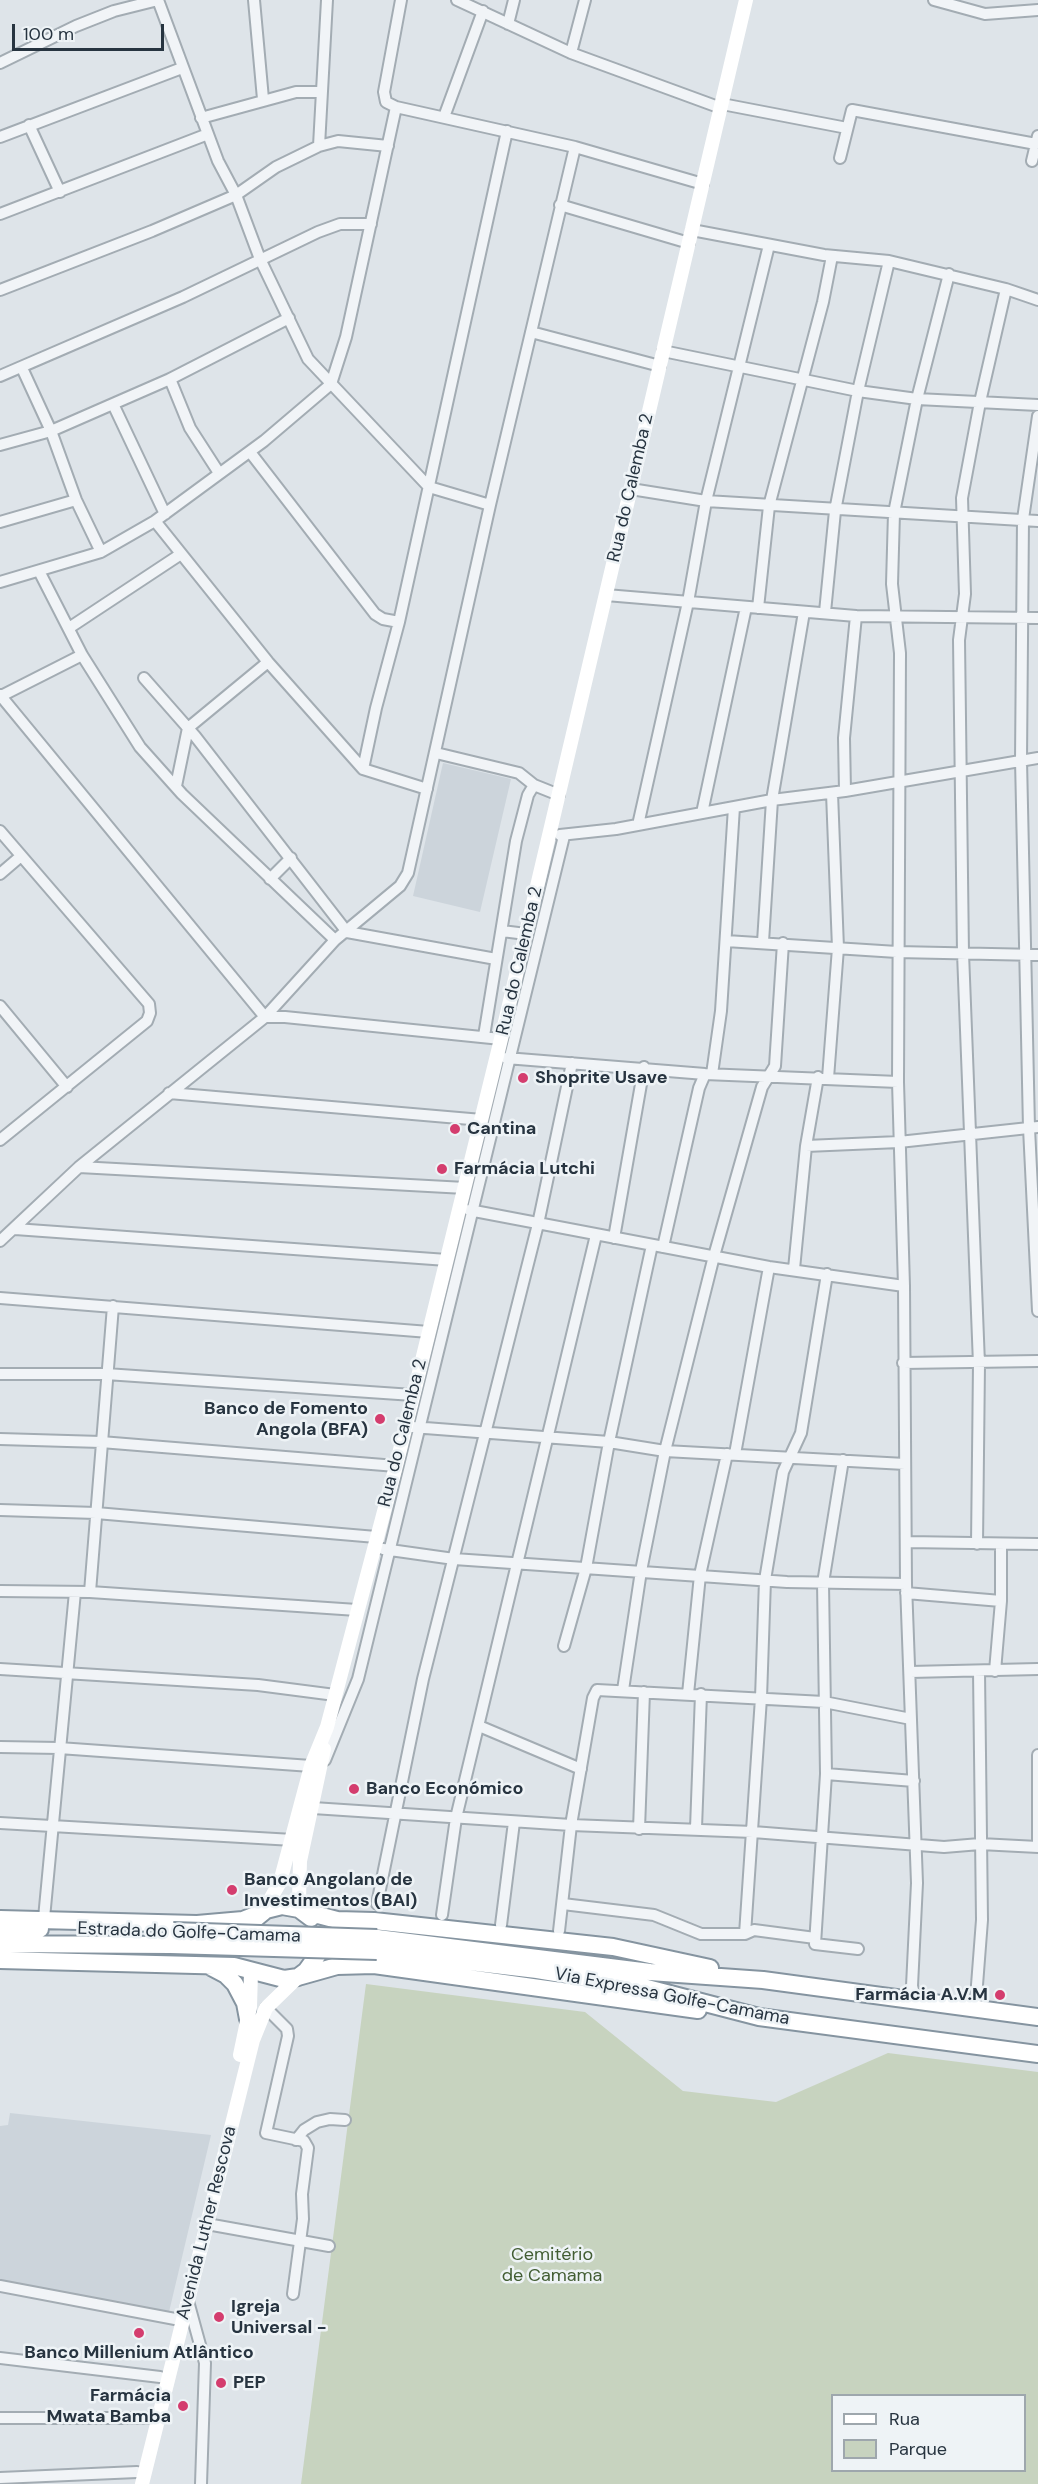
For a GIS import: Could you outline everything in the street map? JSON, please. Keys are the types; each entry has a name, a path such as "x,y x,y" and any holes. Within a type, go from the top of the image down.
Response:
{"highway":[{"path":"0,1919 222,1923 243,1920 282,1906 337,1920 374,1921 613,1947 763,1980"},
{"path":"303,1911 312,1920 320,1935"},
{"path":"250,1971 248,1941 253,1922 263,1912"},
{"name":"Estrada do Golfe-Camama","path":"0,1930 377,1945"},
{"name":"Estrada do Golfe-Camama","path":"0,1944 172,1938"},
{"name":"Via Expressa Golfe-Camama","path":"377,1945 650,1972 907,1992 923,2001 1038,2017"},
{"name":"Via Expressa Golfe-Camama","path":"377,1945 647,1988 759,2018 1038,2054"},
{"path":"298,1977 310,1968 319,1953"},
{"path":"0,1960 234,1965 279,1978 298,1977 336,1966 374,1965 759,2018"},
{"path":"203,1964 226,1975 235,1984 245,2003 248,2019"}],"main road":[{"name":"Rua do Calemba 2","path":"316,1768 357,1610 379,1544 396,1466 412,1427 413,1395 526,934 557,834 559,795 746,0"},
{"path":"303,1911 298,1887 300,1861 313,1808 316,1768"},
{"path":"263,1912 280,1882 316,1768"},
{"name":"Avenida Luther Rescova","path":"138,2480 150,2418 248,2019 252,1995 250,1971"},
{"name":"Avenida Luther Rescova","path":"138,2480 188,2300 253,2040 266,2008 298,1977"}],"street":[{"path":"0,63 76,26 114,11 158,0 218,161 236,195 260,259 308,359 429,487 490,506"},
{"path":"254,0 263,99"},
{"path":"319,146 327,0"},
{"path":"401,0 384,92 386,102 396,107 575,147 703,184"},
{"path":"457,0 571,53 721,106 847,128"},
{"path":"508,24 514,0"},
{"path":"571,53 585,0"},
{"path":"934,0 985,14 1038,9"},
{"path":"444,117 483,11"},
{"path":"0,137 182,68"},
{"path":"201,117 296,92 321,92"},
{"path":"0,582 101,552 155,521 250,452 331,384 346,337 396,107"},
{"path":"840,158 852,110 1037,140 1032,161"},
{"path":"29,125 60,192"},
{"path":"363,769 399,622 507,131"},
{"path":"0,214 208,134"},
{"path":"0,290 152,231 236,195 276,167 319,146 338,141 388,147"},
{"path":"0,1241 78,1167 266,1017 335,940 400,886 408,873 490,506 575,147"},
{"path":"560,205 690,237 770,245 832,256 889,261 949,274 1038,300"},
{"path":"0,376 183,297 260,259 340,224 371,224"},
{"path":"638,825 688,602 706,501 770,245"},
{"path":"759,608 769,506 832,256"},
{"path":"825,612 835,511 858,391 889,261"},
{"path":"907,1992 916,1883 906,1588 904,1287 898,1082 900,653 892,584 894,513 917,399 949,274"},
{"path":"977,1544 980,1364 963,953 959,652 965,594 962,498 980,402 1006,289"},
{"path":"0,445 51,431 113,404 170,379 290,318"},
{"path":"531,332 660,366"},
{"path":"663,351 740,369 858,391 917,399 1038,405"},
{"path":"22,368 51,431 76,500 101,552"},
{"path":"170,379 190,428 219,473"},
{"path":"113,404 165,514"},
{"path":"1038,416 1023,519 1021,760 1038,1311"},
{"path":"250,452 375,614 399,622"},
{"path":"631,489 706,501 769,506 1038,521"},
{"path":"0,522 76,500"},
{"path":"155,521 268,662 363,769 427,789"},
{"path":"69,628 181,554"},
{"path":"39,571 82,655 140,747 176,786 335,940"},
{"path":"606,595 856,616 896,615 962,619 1038,618"},
{"path":"702,813 746,607"},
{"path":"763,942 772,800 804,612"},
{"path":"844,791 844,738 856,616"},
{"path":"82,655 0,696 266,1017 501,1039"},
{"path":"176,786 188,728 268,662"},
{"path":"144,678 188,728 347,932 496,959"},
{"path":"436,753 519,773 534,785 559,795"},
{"path":"0,1747 59,1748 316,1768 358,1679 379,1544 474,1211 511,1059 557,834 638,825 772,800 898,783 1038,758"},
{"path":"484,1036 516,841 528,795 534,785"},
{"path":"794,1269 806,1146 823,1077 838,948 832,793"},
{"path":"564,1646 586,1568 609,1442 657,1246 699,1088 708,1074 721,1011 734,807"},
{"path":"0,831 148,1004 150,1013 147,1021 0,1140"},
{"path":"0,874 21,856"},
{"path":"270,879 291,858"},
{"path":"502,931 526,934"},
{"path":"726,941 897,952 1038,956"},
{"path":"623,1690 641,1571 665,1451 714,1256 767,1077 774,1066 783,943"},
{"path":"0,1006 67,1087"},
{"path":"497,1058 644,1067 708,1074 823,1077 898,1082"},
{"path":"377,1904 423,1679 538,1224 572,1063"},
{"path":"614,1238 644,1067"},
{"path":"169,1093 482,1120"},
{"path":"806,1146 899,1142 1034,1128"},
{"path":"78,1167 465,1188"},
{"path":"460,1208 769,1267 904,1287"},
{"path":"15,1229 447,1260"},
{"path":"442,1915 456,1818 596,1235"},
{"path":"688,1694 700,1575 731,1454 769,1267"},
{"path":"745,1934 761,1698 765,1580 783,1472 801,1433 828,1274"},
{"path":"0,1298 429,1332"},
{"path":"90,1593 113,1306"},
{"path":"903,1363 980,1364 1038,1361"},
{"path":"0,1374 106,1374 413,1395"},
{"path":"412,1427 609,1442 665,1451 905,1464"},
{"path":"0,1440 101,1442 396,1466"},
{"path":"843,1460 823,1583 826,1774 815,1944 858,1949"},
{"path":"0,1510 96,1513 379,1544 454,1559 906,1588 1001,1601"},
{"path":"907,1542 1038,1544"},
{"path":"995,1671 1001,1601 1000,1544"},
{"path":"0,1592 75,1592 357,1610"},
{"path":"44,1918 75,1592"},
{"path":"0,1669 258,1685 335,1695"},
{"path":"910,1672 1038,1669"},
{"path":"976,1998 982,1920 979,1671"},
{"path":"559,1931 571,1825 593,1698 597,1690 824,1702 911,1719"},
{"path":"639,1829 644,1692"},
{"path":"696,1828 701,1694"},
{"path":"479,1726 581,1769"},
{"path":"313,1808 639,1829 696,1828 944,1847 980,1844 1038,1845 1038,1755"},
{"path":"826,1774 914,1781"},
{"path":"501,1925 514,1822"},
{"path":"0,1823 292,1840"},
{"path":"563,1904 654,1915 701,1934 745,1934 754,1930 815,1938"},
{"path":"266,2008 287,2029 288,2036 265,2130 268,2135 304,2141 308,2148 302,2194 303,2218 298,2241 293,2294"},
{"path":"296,2140 304,2130 317,2122 330,2118 345,2120"},
{"path":"207,2224 329,2246"},
{"path":"0,2286 175,2319"},
{"path":"188,2300 205,2363 201,2484"},
{"path":"0,2358 160,2377"},
{"path":"0,2418 150,2418"},
{"path":"0,2478 138,2480"}],"shaded area":[{"path":"443,763 511,779 480,912 413,896"},
{"path":"10,2113 211,2135 169,2312 0,2282 0,2126 8,2125"}],"green space":[{"name":"Cemitério de Camama","path":"366,1984 585,2012 683,2091 776,2102 888,2053 1038,2072 1038,2484 301,2484"}],"place":[{"name":"Shoprite Usave","path":"523,1078"},
{"name":"Cantina","path":"455,1129"},
{"name":"Farmácia Lutchi","path":"442,1169"},
{"name":"Banco de Fomento Angola (BFA)","path":"380,1419"},
{"name":"Banco Económico","path":"354,1789"},
{"name":"Banco Angolano de Investimentos (BAI)","path":"232,1890"},
{"name":"Farmácia A.V.M","path":"1000,1995"},
{"name":"Igreja Universal -","path":"219,2317"},
{"name":"Banco Millenium Atlântico","path":"139,2333"},
{"name":"PEP","path":"221,2383"},
{"name":"Farmácia Mwata Bamba","path":"183,2406"}]}
